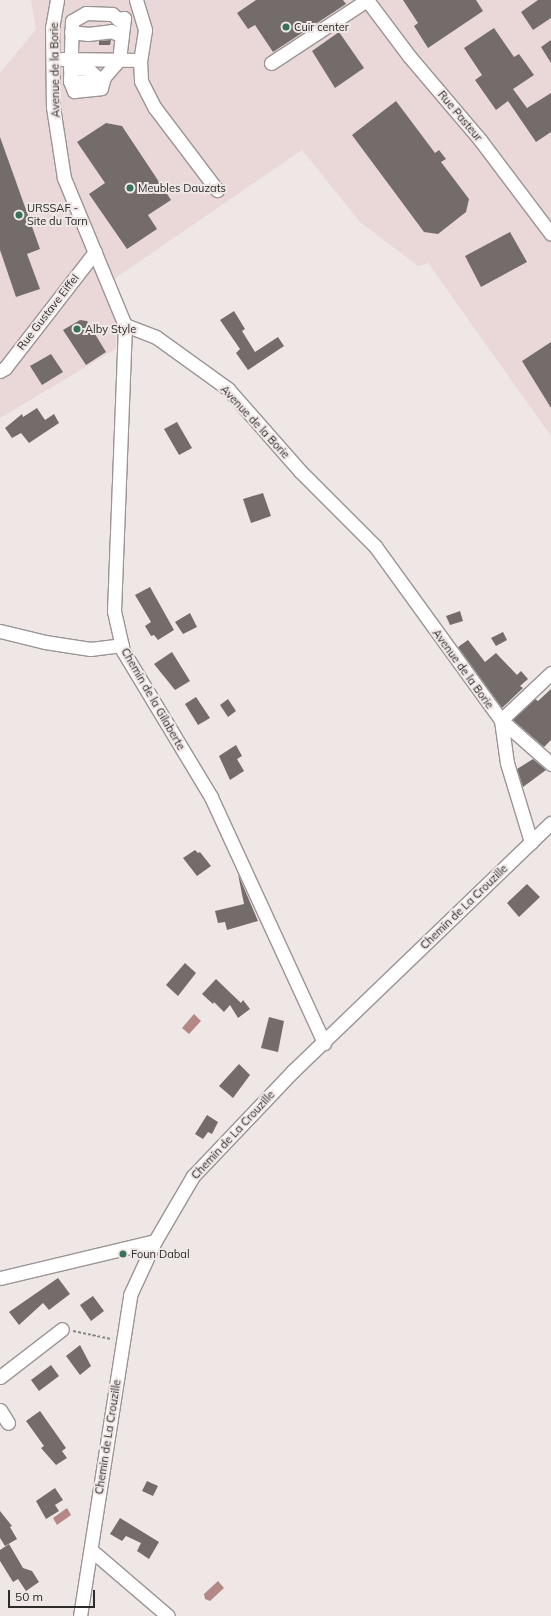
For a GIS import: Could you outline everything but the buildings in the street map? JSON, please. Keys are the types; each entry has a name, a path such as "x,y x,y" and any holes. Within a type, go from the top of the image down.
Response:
{"street":[{"name":"Avenue de la Borie","path":"56,0 52,27 54,107 64,178 125,324 156,337 228,389 300,472 375,546 501,720 551,764"},
{"path":"136,0 145,30 140,60 141,80 155,108 217,190"},
{"path":"271,63 367,0"},
{"name":"Rue Pasteur","path":"367,0 409,56 481,141 551,234"},
{"path":"86,13 112,14 118,19 124,18 119,36 119,60 101,77 101,88 74,91 70,70 72,21 86,13"},
{"path":"71,32 88,34 99,40 111,40 119,36"},
{"path":"53,58 70,70 88,69 101,77"},
{"path":"70,70 119,60 140,60"},
{"name":"Rue Gustave Eiffel","path":"0,371 5,368 94,252"},
{"name":"Chemin de la Gilaberte","path":"125,324 114,611 122,645 211,797 324,1043"},
{"path":"0,631 45,642 90,649 122,645"},
{"path":"531,842 507,763 501,720 551,673"},
{"name":"Chemin de La Crouzille","path":"80,1616 130,1295 155,1241 193,1176 293,1071 324,1043 551,823"},
{"path":"0,1278 155,1241"},
{"path":"0,1376 62,1329"},
{"path":"0,1410 8,1423"},
{"path":"91,1550 168,1616"}],"path":[{"path":"62,1329 123,1342"}],"shaded area":[{"path":"31,0 551,0 551,436 428,263 418,266 360,222 302,150 114,279 116,349 0,418 0,73 36,29"},
{"path":"194,1014 201,1021 189,1034 182,1028"},
{"path":"67,1508 71,1515 57,1525 53,1518"},
{"path":"218,1581 224,1588 210,1601 205,1599 204,1594"}],"place":[{"name":"Cuir center","path":"286,27"},
{"name":"Meubles Dauzats","path":"130,188"},
{"name":"URSSAF - Site du Tarn","path":"19,215"},
{"name":"Alby Style","path":"77,329"},
{"name":"Foun Dabal","path":"123,1254"}]}
